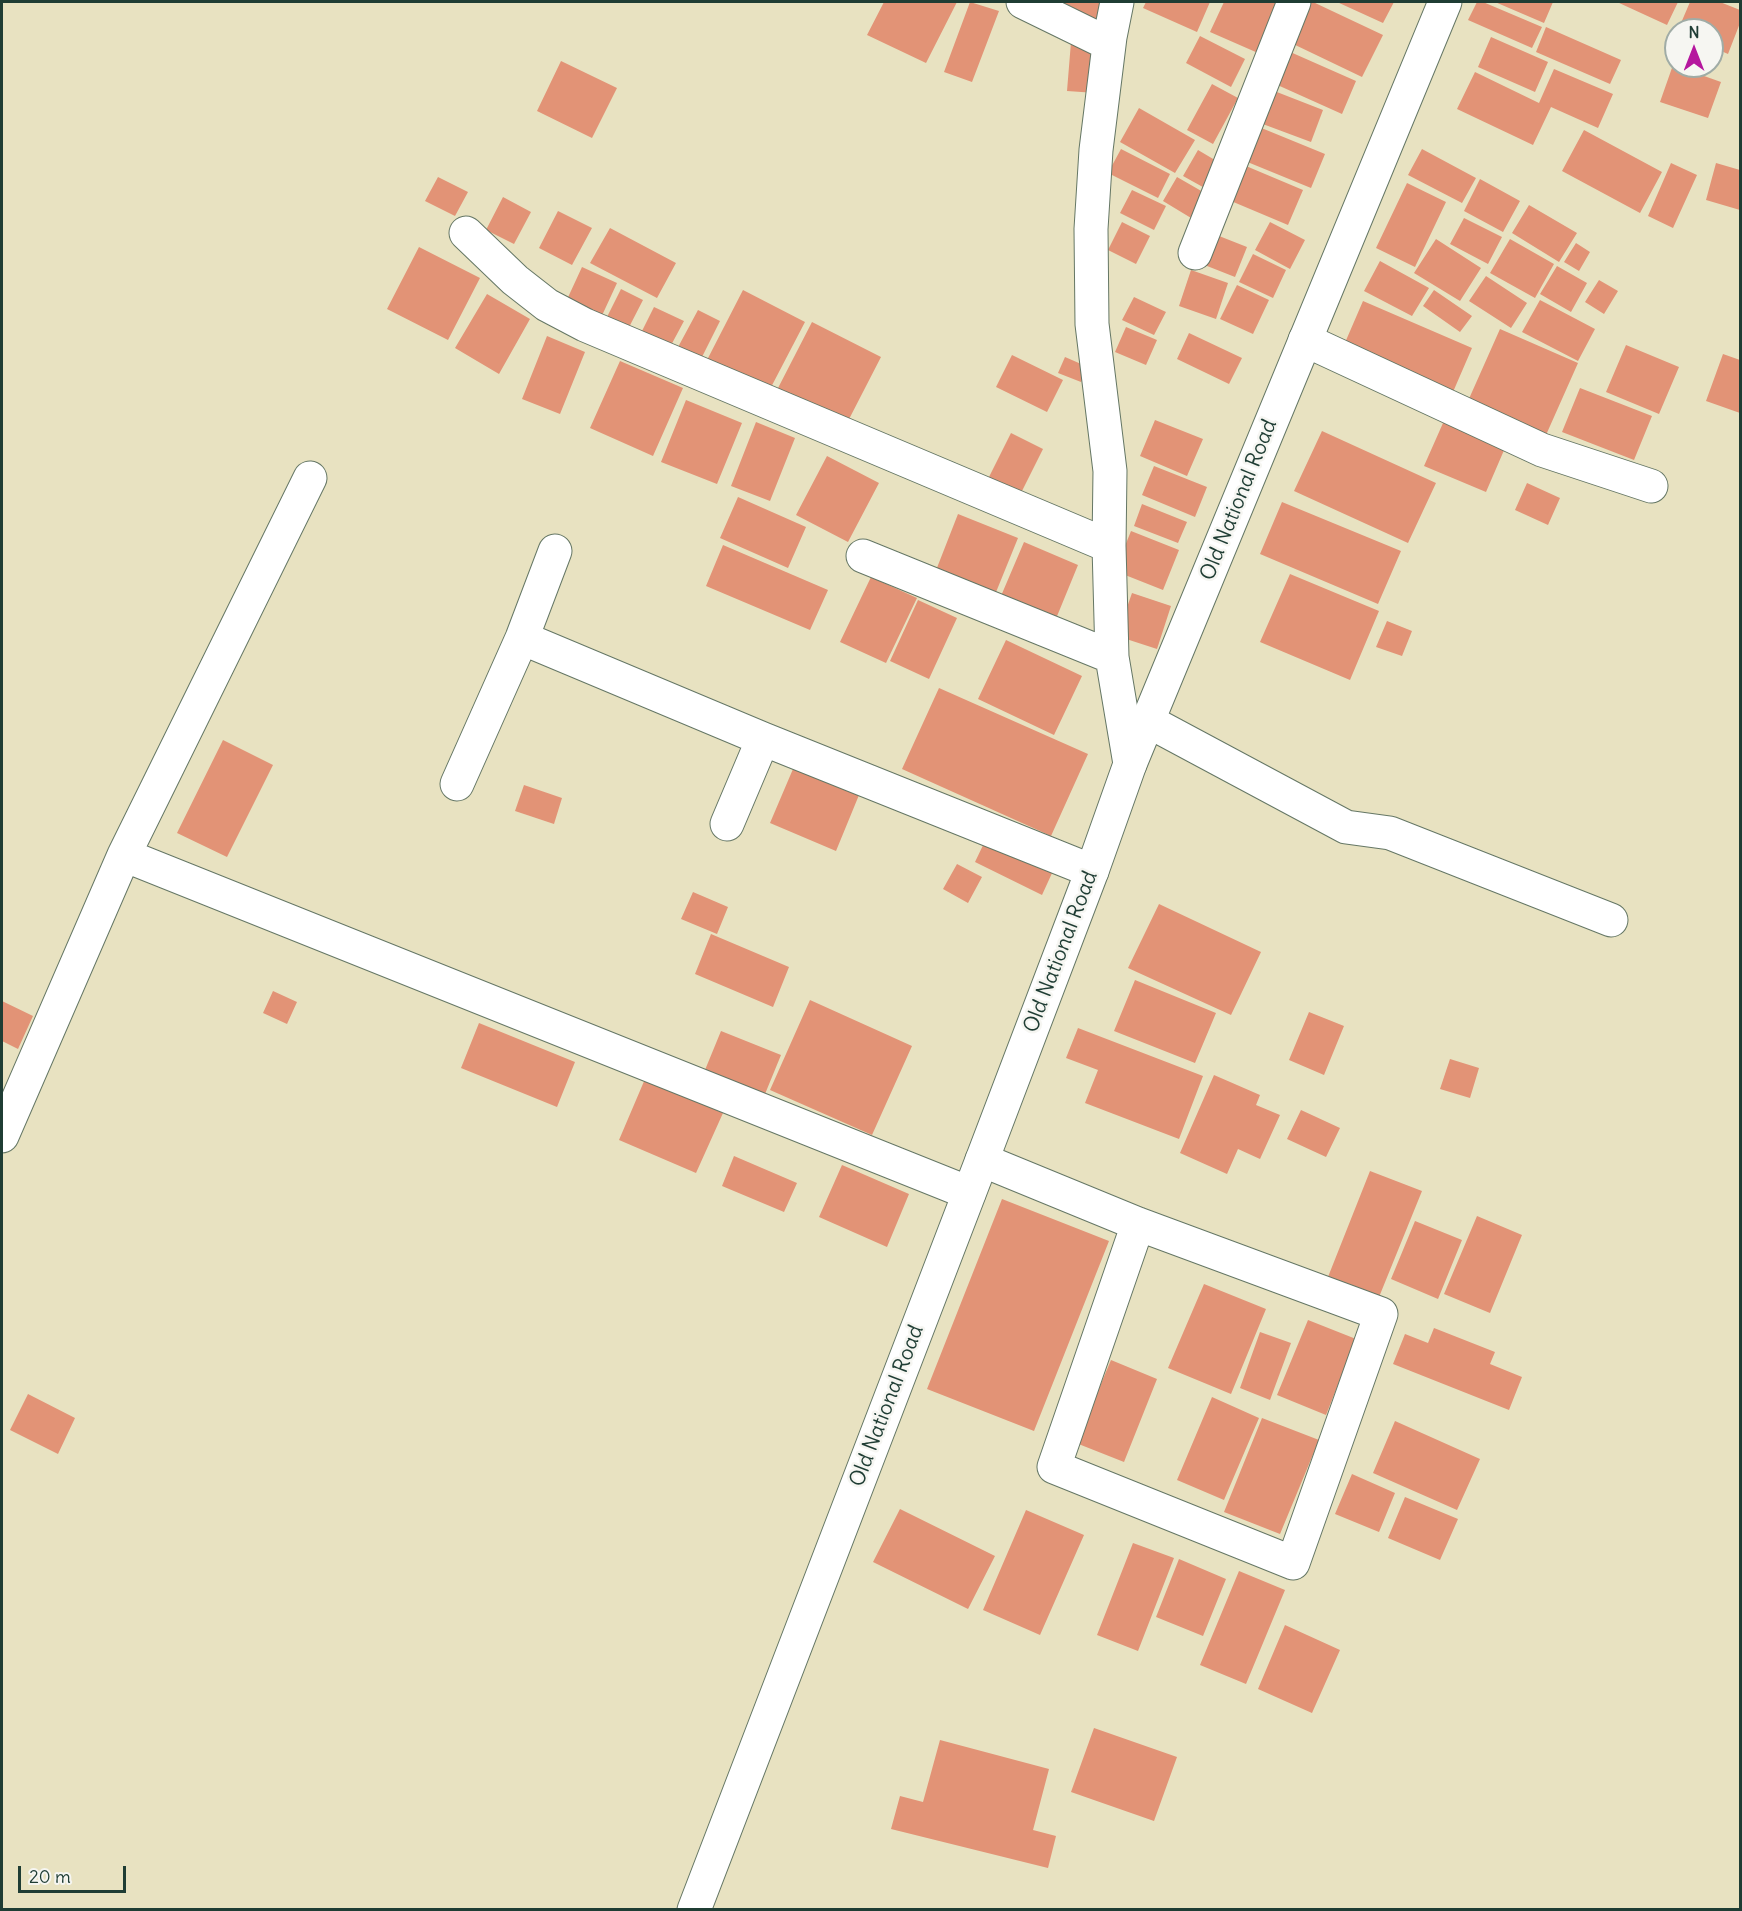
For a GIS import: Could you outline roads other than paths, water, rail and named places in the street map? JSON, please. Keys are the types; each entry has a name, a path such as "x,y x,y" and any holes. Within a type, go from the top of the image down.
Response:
{"street":[{"path":"1023,2 1109,44"},
{"path":"1117,2 1109,44 1096,150 1091,229 1092,324 1110,471 1109,546 1112,657 1130,764"},
{"path":"1195,253 1294,2"},
{"name":"Old National Road","path":"694,1910 1092,872 1130,764 1445,2"},
{"path":"466,233 515,280 547,305 585,325 1109,546"},
{"path":"1305,340 1542,450 1651,486"},
{"path":"2,1136 124,855 310,478"},
{"path":"456,784 522,638 555,551"},
{"path":"863,556 1112,657"},
{"path":"522,638 763,739 1092,872"},
{"path":"1148,721 1346,827 1390,833 1611,920"},
{"path":"727,824 763,739"},
{"path":"124,855 969,1193"},
{"path":"982,1160 1138,1224 1381,1314 1293,1563 1054,1467 1138,1224"}]}
